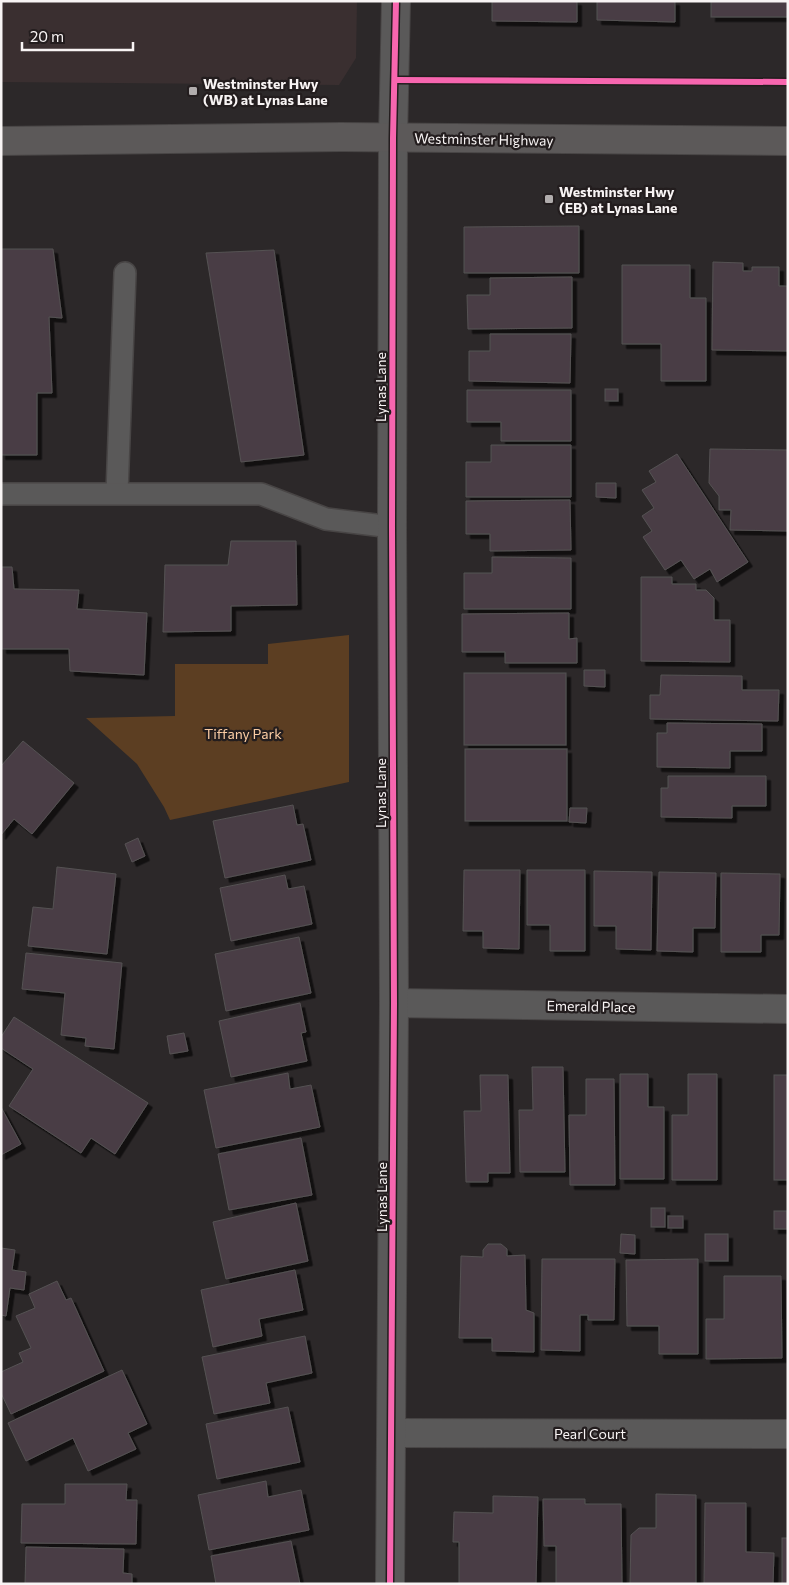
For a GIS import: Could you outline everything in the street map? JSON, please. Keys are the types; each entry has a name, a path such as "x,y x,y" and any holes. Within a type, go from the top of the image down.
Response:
{"main road":[{"name":"Westminster Highway","path":"1,141 394,138 788,141"}],"street":[{"name":"Lynas Lane","path":"390,1584 394,1003 392,527 396,1"},
{"name":"Emerald Place","path":"394,1003 788,1009"},
{"name":"Pearl Court","path":"392,1433 788,1434"}],"lane":[{"path":"117,493 125,273"},
{"path":"1,494 261,494 326,519 392,527"}],"shaded area":[{"path":"1,1 357,1 356,58 339,85 1,82"}],"green space":[{"name":"Tiffany Park","path":"349,635 349,782 170,820 137,764 86,718 175,716 175,664 268,664 268,644"}],"building":[{"path":"492,1 577,1 577,22 492,21"},
{"path":"597,1 675,1 675,22 597,20"},
{"path":"711,1 788,1 788,17 711,17"},
{"path":"579,226 579,273 464,273 464,227"},
{"path":"1,249 53,249 62,318 49,317 52,393 37,393 37,455 1,455"},
{"path":"274,250 304,455 241,462 206,253"},
{"path":"713,262 743,263 743,271 752,271 752,267 779,267 779,286 788,286 788,351 712,350"},
{"path":"622,265 690,265 690,298 706,298 706,381 661,381 661,344 622,344"},
{"path":"572,277 572,328 468,329 467,295 490,295 490,278"},
{"path":"490,334 571,334 570,383 469,381 469,351 490,351"},
{"path":"605,389 618,389 618,401 605,401"},
{"path":"467,390 571,390 571,441 501,441 501,422 467,422"},
{"path":"491,445 571,445 571,497 466,497 466,462 491,462"},
{"path":"710,449 788,450 788,531 730,530 731,510 719,510 719,496 709,483"},
{"path":"677,454 748,562 717,582 710,569 694,579 681,560 665,570 643,537 652,531 642,516 654,508 642,490 656,482 649,471"},
{"path":"596,483 616,483 616,498 596,497"},
{"path":"570,500 571,550 490,551 490,534 466,534 466,501"},
{"path":"231,541 296,541 297,605 231,606 231,631 163,632 165,565 228,565"},
{"path":"492,557 571,558 571,609 464,609 464,573 492,573"},
{"path":"1,567 12,567 14,589 79,590 77,609 147,613 144,675 70,671 69,649 2,649"},
{"path":"641,577 672,577 672,584 696,584 696,590 706,590 714,598 714,620 730,620 730,662 641,661"},
{"path":"569,613 569,639 577,638 577,663 505,663 505,652 462,652 462,614"},
{"path":"584,670 605,670 605,687 584,686"},
{"path":"464,673 566,673 566,745 464,745"},
{"path":"661,675 742,676 742,690 779,690 778,721 650,719 650,695 660,695"},
{"path":"667,723 762,724 762,751 730,751 730,768 657,767 657,733 667,733"},
{"path":"23,741 74,783 32,834 14,819 1,835 1,766"},
{"path":"465,749 567,749 567,821 465,821"},
{"path":"668,776 766,776 766,806 732,806 732,818 661,817 661,788 668,788"},
{"path":"293,805 297,825 303,824 311,860 225,878 213,821"},
{"path":"570,808 587,808 586,823 569,822"},
{"path":"138,838 145,856 132,862 125,844"},
{"path":"57,867 116,874 107,954 28,946 33,907 53,909"},
{"path":"464,870 520,870 519,949 483,948 483,931 463,931"},
{"path":"527,870 585,870 585,951 550,951 550,925 527,925"},
{"path":"594,871 652,872 651,950 616,949 616,926 594,926"},
{"path":"659,872 716,873 715,928 693,928 693,952 657,951"},
{"path":"721,873 780,874 779,935 761,935 761,952 721,952"},
{"path":"285,875 288,889 304,886 312,924 231,941 220,888"},
{"path":"299,937 311,993 226,1011 215,954"},
{"path":"26,953 122,963 114,1049 85,1046 86,1038 61,1035 65,993 22,989"},
{"path":"300,1003 306,1032 301,1033 307,1061 231,1077 219,1021"},
{"path":"14,1017 148,1103 115,1154 91,1138 81,1153 9,1106 33,1069 1,1048 1,1037"},
{"path":"184,1033 188,1051 170,1054 167,1036"},
{"path":"532,1067 563,1067 565,1172 520,1172 519,1110 533,1110"},
{"path":"288,1073 290,1089 311,1085 320,1127 216,1148 204,1090"},
{"path":"620,1074 648,1074 648,1107 664,1107 664,1179 620,1179"},
{"path":"688,1074 717,1074 717,1180 672,1180 672,1115 688,1115"},
{"path":"480,1075 508,1075 510,1173 488,1173 488,1182 466,1182 464,1111 481,1111"},
{"path":"774,1075 788,1075 788,1180 774,1180"},
{"path":"586,1079 614,1079 615,1185 570,1185 569,1115 586,1115"},
{"path":"1,1107 21,1144 1,1155"},
{"path":"301,1138 312,1195 229,1210 218,1154"},
{"path":"296,1203 308,1261 226,1279 213,1222"},
{"path":"651,1208 665,1208 665,1227 651,1227"},
{"path":"774,1211 787,1211 787,1229 774,1229"},
{"path":"668,1216 683,1216 683,1228 668,1228"},
{"path":"621,1234 635,1235 635,1254 620,1253"},
{"path":"705,1234 728,1234 728,1261 705,1261"},
{"path":"488,1244 501,1244 507,1249 507,1256 525,1255 526,1310 534,1313 534,1352 492,1351 492,1338 459,1338 461,1256 483,1257 483,1250"},
{"path":"1,1248 15,1250 12,1270 26,1272 24,1290 10,1288 6,1316 1,1315"},
{"path":"542,1259 615,1259 614,1320 588,1320 588,1315 580,1315 580,1351 541,1350"},
{"path":"698,1259 698,1354 659,1354 659,1326 627,1326 626,1260"},
{"path":"295,1270 303,1310 259,1319 262,1336 213,1347 201,1290"},
{"path":"724,1276 781,1276 782,1358 706,1359 706,1319 724,1319"},
{"path":"57,1281 66,1300 71,1298 104,1371 11,1414 1,1393 1,1372 23,1362 19,1353 31,1348 16,1316 35,1308 29,1294"},
{"path":"305,1336 312,1373 266,1383 270,1403 214,1414 202,1357"},
{"path":"122,1370 147,1424 128,1433 136,1449 88,1471 73,1438 26,1461 8,1423"},
{"path":"288,1407 300,1462 217,1479 206,1424"},
{"path":"266,1481 268,1497 301,1490 309,1530 209,1550 198,1495"},
{"path":"65,1484 127,1484 126,1500 137,1500 136,1544 21,1543 22,1504 65,1504"},
{"path":"656,1494 696,1495 696,1584 630,1584 631,1535 639,1528 656,1528"},
{"path":"493,1496 538,1497 536,1584 459,1584 459,1542 453,1542 454,1512 493,1513"},
{"path":"543,1499 585,1499 585,1504 621,1504 622,1584 556,1584 556,1546 544,1546"},
{"path":"705,1503 746,1503 746,1552 774,1553 773,1584 704,1584"},
{"path":"782,1538 788,1538 788,1584 782,1584"},
{"path":"291,1541 300,1584 216,1584 211,1556"},
{"path":"26,1547 124,1549 123,1573 132,1574 132,1584 25,1584"}],"cycle path":[{"path":"390,1584 394,1003 393,138 396,1"},
{"path":"395,80 788,82"}],"place":[{"name":"Westminster Hwy (WB) at Lynas Lane","path":"193,91"},
{"name":"Westminster Hwy (EB) at Lynas Lane","path":"549,199"}]}
